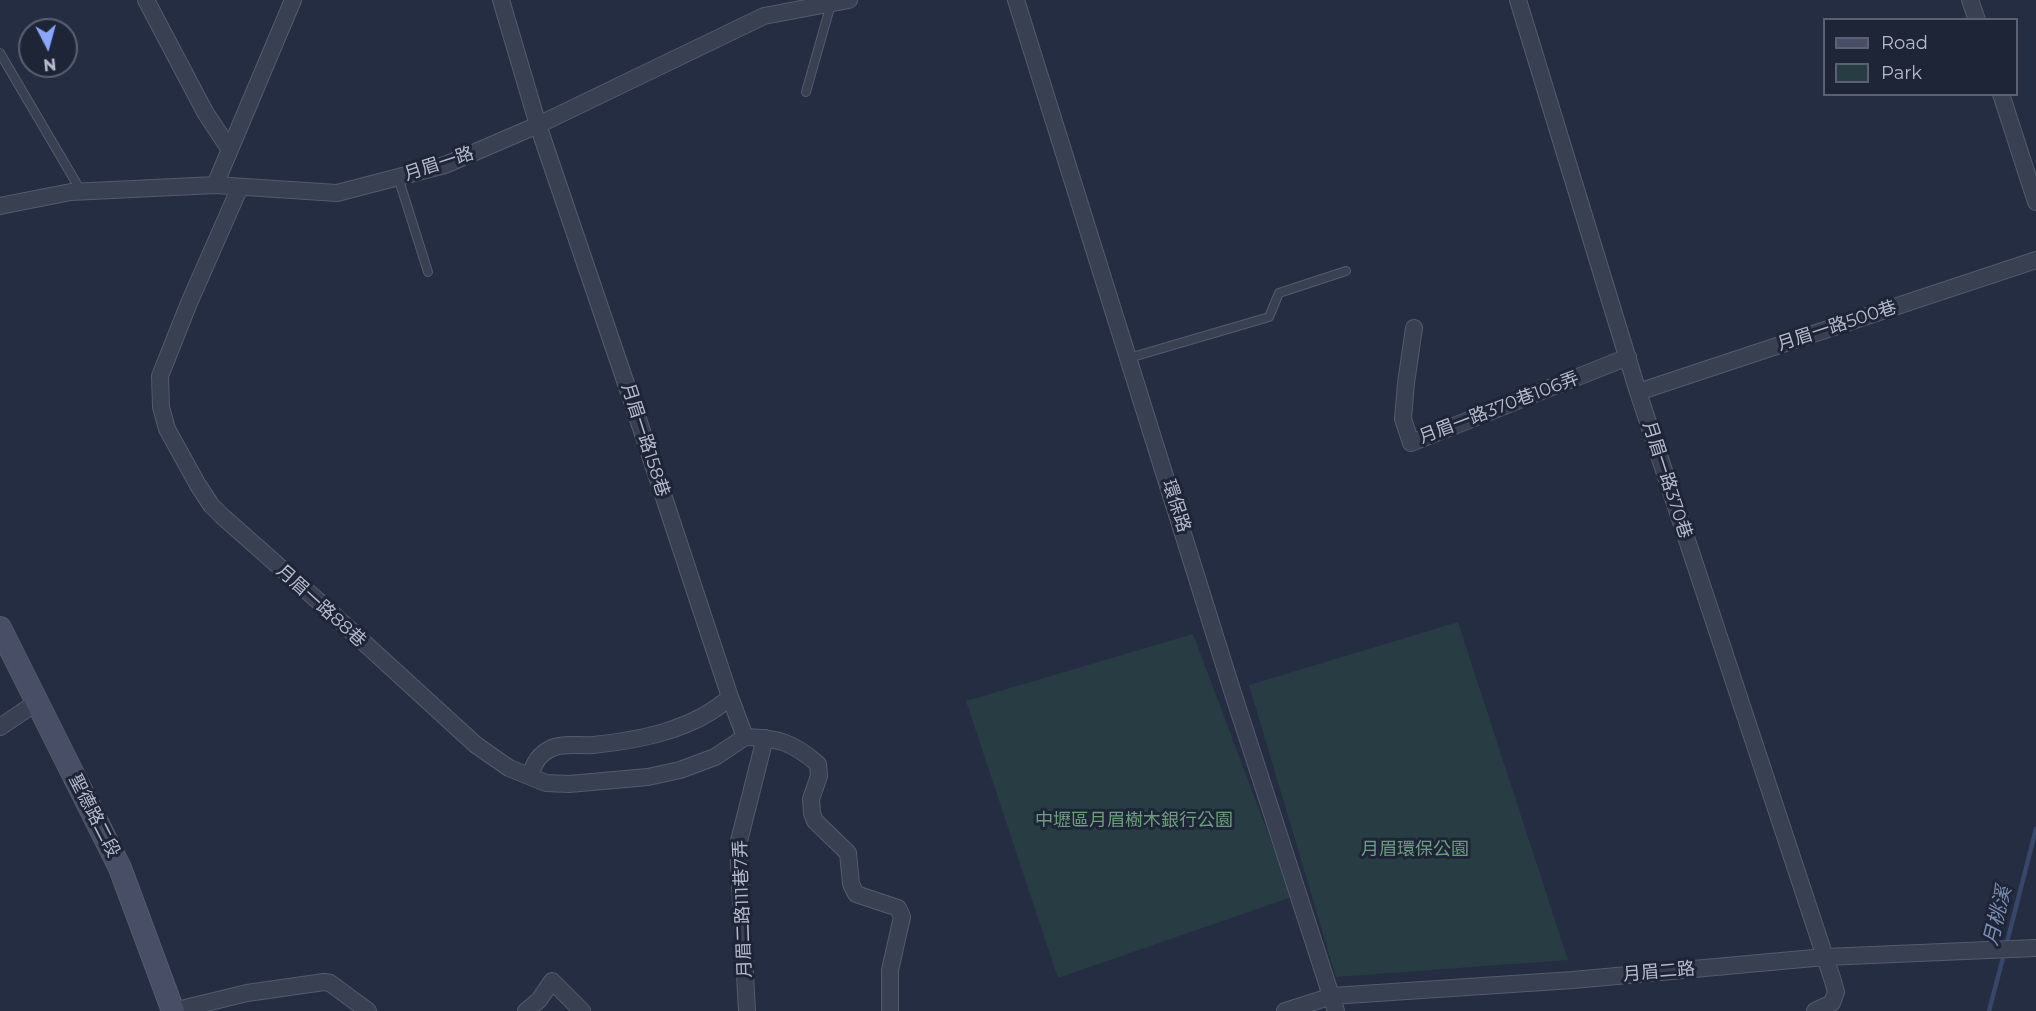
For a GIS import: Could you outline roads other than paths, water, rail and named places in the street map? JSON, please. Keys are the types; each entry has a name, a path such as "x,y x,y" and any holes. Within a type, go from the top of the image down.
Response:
{"street":[{"path":"146,0 205,112 230,150"},
{"path":"215,185 293,0"},
{"name":"月眉一路158巷","path":"501,0 538,125 745,737"},
{"name":"月眉一路","path":"0,206 81,191 215,185 337,193 445,165 538,125 764,16 849,0"},
{"name":"環保路","path":"1016,0 1334,1004"},
{"name":"月眉一路370巷","path":"1518,0 1638,392 1836,992 1832,1003 1815,1011"},
{"path":"1970,0 1976,18"},
{"path":"2002,96 2036,202"},
{"name":"月眉一路88巷","path":"240,187 160,376 161,407 167,429 211,505 476,745 509,768 546,783 569,784 648,777 680,770 715,757 745,737"},
{"name":"月眉一路500巷","path":"1638,392 2036,260"},
{"name":"月眉一路370巷106弄","path":"1414,328 1403,419 1411,442 1628,357"},
{"name":"聖德路二段","path":"0,628 120,868 173,1011"},
{"path":"530,776 537,758 553,747 594,745 646,737 691,722 717,708 730,697"},
{"path":"0,727 37,702"},
{"path":"745,737 765,738 793,745 818,764 819,776 811,799 815,821 848,853 851,884 856,894 898,908 902,917 890,970 890,1011"},
{"name":"月眉二路111巷7弄","path":"747,1011 738,844 765,738"},
{"name":"月眉二路","path":"1285,1011 1334,1004 1825,957 2036,948"},
{"path":"526,1011 539,1000 552,981 582,1011"},
{"path":"173,1011 247,993 324,982 330,983 368,1011"}],"lane":[{"path":"806,92 831,3"},
{"path":"0,53 81,191"},
{"path":"398,177 428,272"},
{"path":"1129,358 1269,317 1279,293 1346,271"}],"waterway":[{"name":"月桃溪","path":"2006,946 2036,829"},
{"name":"月桃溪","path":"1989,1011 2004,954"}],"park label":[{"name":"中壢區月眉樹木銀行公園","path":"1134,821"},
{"name":"月眉環保公園","path":"1415,850"}]}
